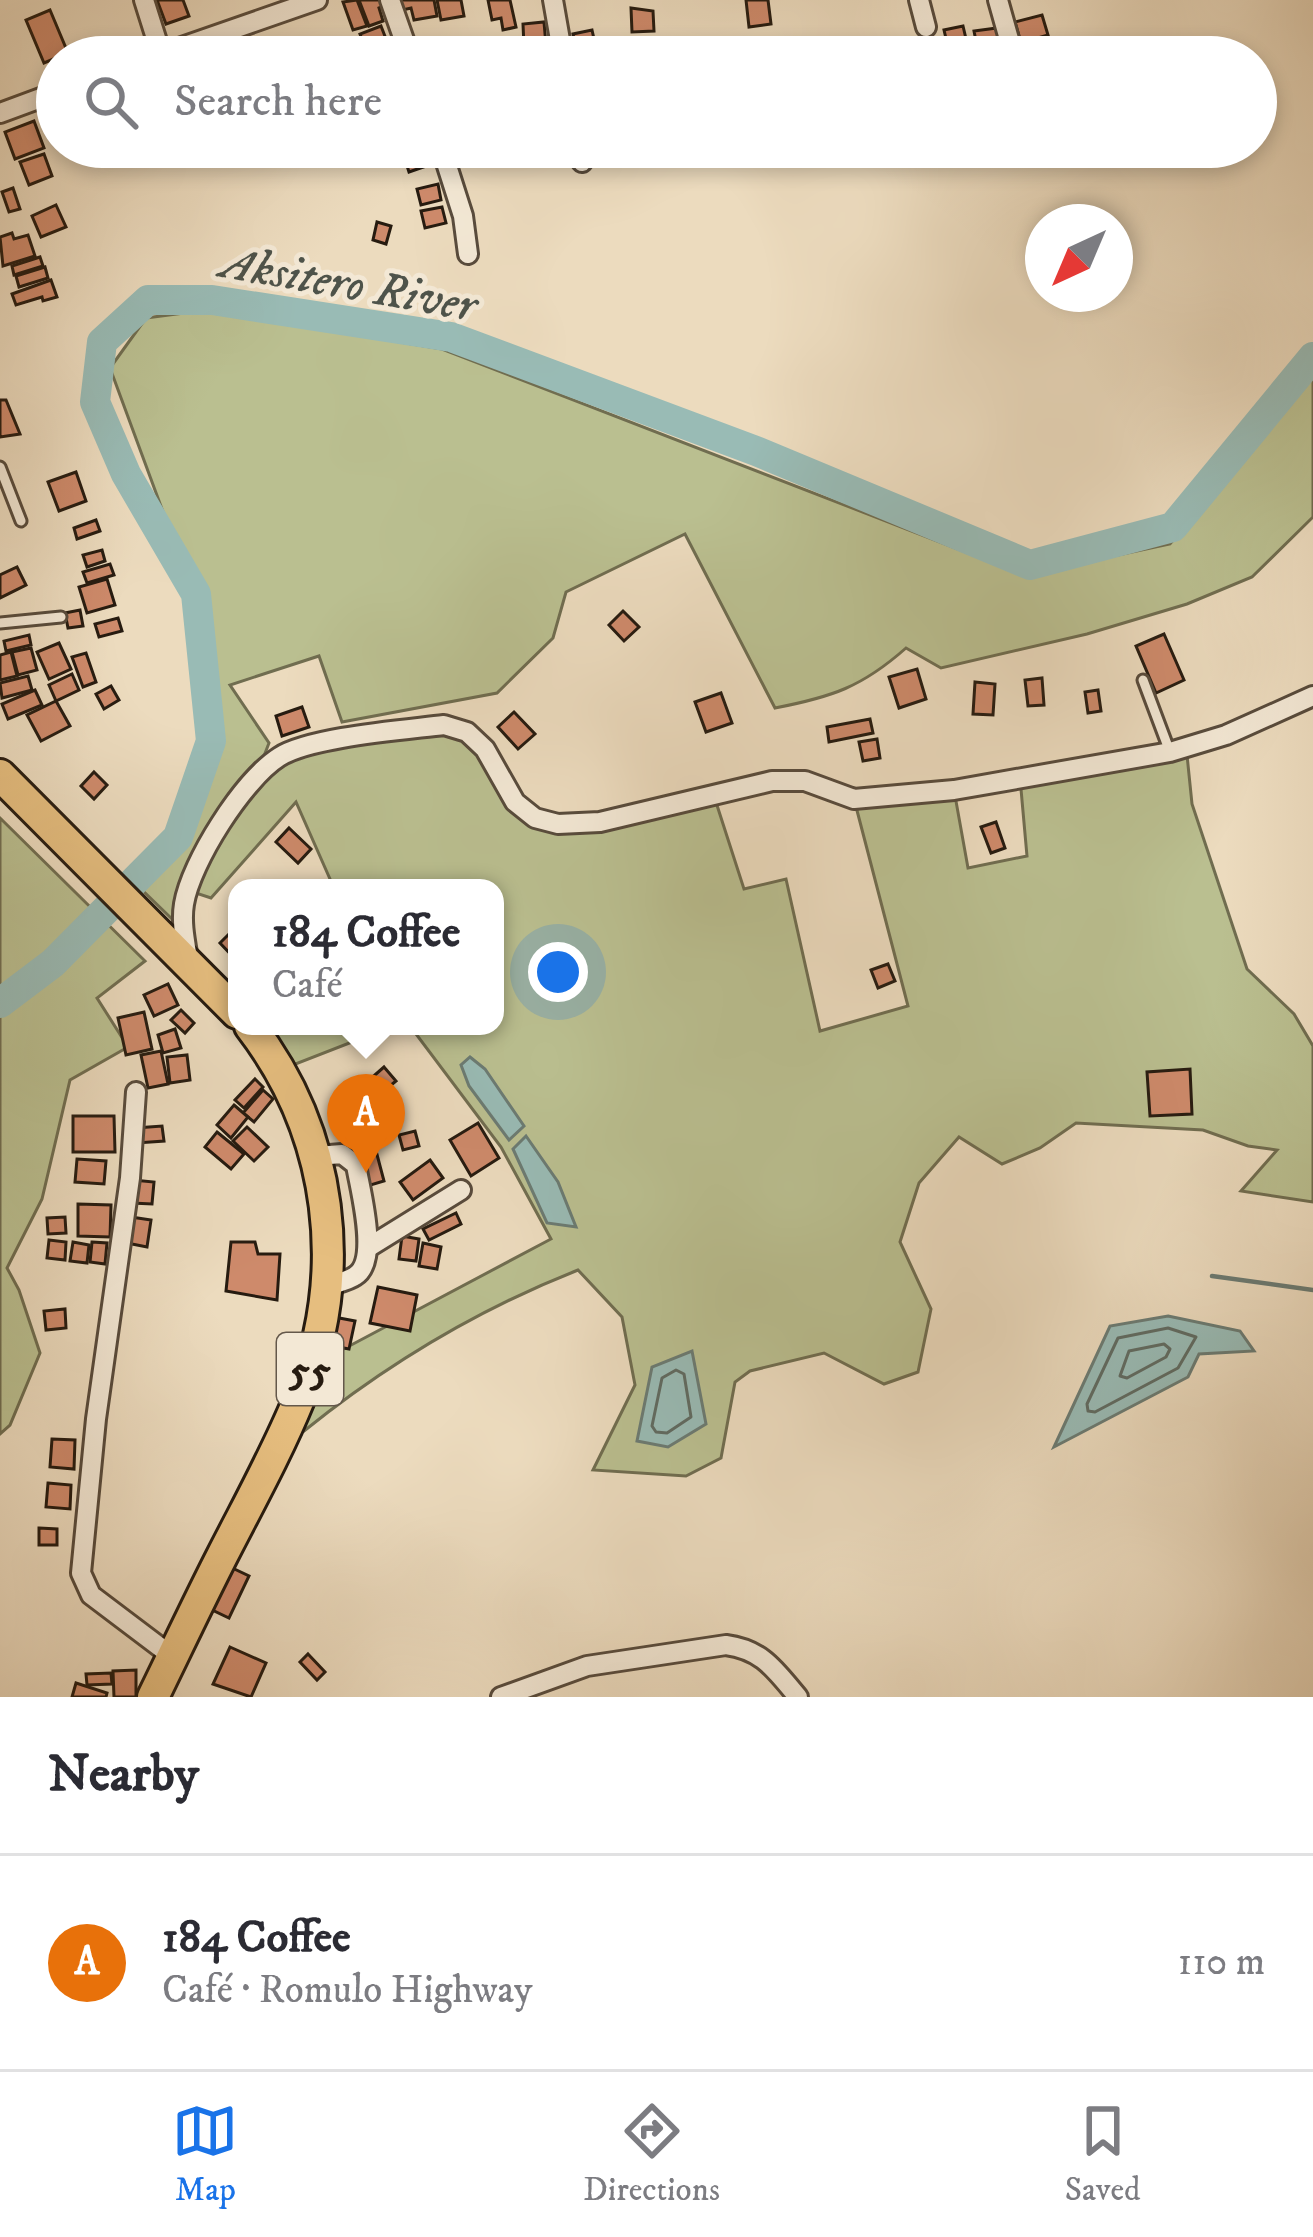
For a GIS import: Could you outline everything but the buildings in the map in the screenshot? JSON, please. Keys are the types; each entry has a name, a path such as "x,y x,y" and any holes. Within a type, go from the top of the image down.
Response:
{"highway":[{"path":"0,775 228,1003"},
{"name":"55","path":"153,1697 298,1401 320,1331 328,1286 327,1206 316,1156 301,1109 257,1035"}],"street":[{"path":"144,0 152,36"},
{"path":"214,36 317,0"},
{"path":"390,0 403,36"},
{"path":"553,0 559,36"},
{"path":"919,0 926,27"},
{"path":"998,0 1008,36"},
{"path":"0,113 36,100"},
{"path":"448,168 463,216 468,254"},
{"path":"182,958 187,890 238,798 281,755 314,745 443,725 462,730 484,749 515,802 536,818 558,824 600,822 772,781 805,781 854,799 891,799 1170,752 1226,735 1313,696"},
{"path":"136,1092 130,1178 95,1419 81,1574 91,1595 173,1657"},
{"path":"316,1156 342,1154 356,1165 369,1247 357,1276 328,1286"},
{"path":"369,1247 460,1190"},
{"path":"500,1697 587,1666 726,1645 764,1657 798,1697"}],"lane":[{"path":"0,467 21,521"},
{"path":"0,623 61,617"},
{"path":"1143,680 1170,752"}],"green space":[{"path":"207,310 442,349 1025,575 1170,544 1313,375 1313,517 1252,577 1187,604 1087,634 941,668 906,648 845,688 775,708 685,534 566,592 553,638 497,693 342,722 319,656 230,685 269,743 257,774 314,745 462,730 515,802 558,824 714,796 744,889 786,879 820,1031 908,1006 854,799 954,790 968,868 1027,856 1020,778 1187,755 1192,804 1247,969 1294,1014 1313,1046 1313,1202 1241,1191 1277,1150 1248,1146 1203,1130 1076,1123 1040,1148 1002,1164 959,1137 919,1183 900,1242 931,1309 918,1372 884,1384 824,1353 750,1371 735,1382 721,1458 686,1476 593,1470 635,1385 622,1317 578,1270 435,1340 304,1431 292,1413 321,1361 551,1239 501,1147 417,1035 504,1035 504,879 330,879 296,802 211,898 187,890 172,919 138,886 178,837 211,741 197,604 110,368 146,318"},
{"path":"0,818 145,961 97,998 128,1047 70,1080 42,1199 7,1268 40,1353 10,1425 0,1434"},
{"path":"265,1035 370,1035 288,1067"}],"water":[{"path":"470,1057 485,1069 524,1126 509,1140 469,1086 461,1065"},
{"path":"526,1136 558,1182 576,1227 547,1223 513,1149"},
{"path":"1168,1316 1240,1331 1254,1351 1199,1354 1188,1377 1054,1447 1110,1326"},
{"path":"692,1351 706,1424 668,1447 637,1441 652,1367"}],"waterway":[{"name":"Aksitero River","path":"0,1003 53,963 178,837 211,741 196,594 126,474 95,402 102,342 148,300 212,300 451,337 756,451 1030,565 1173,527 1313,357"},
{"path":"1212,1276 1313,1290"}],"place":[{"name":"184 Coffee","path":"366,1173"}]}
